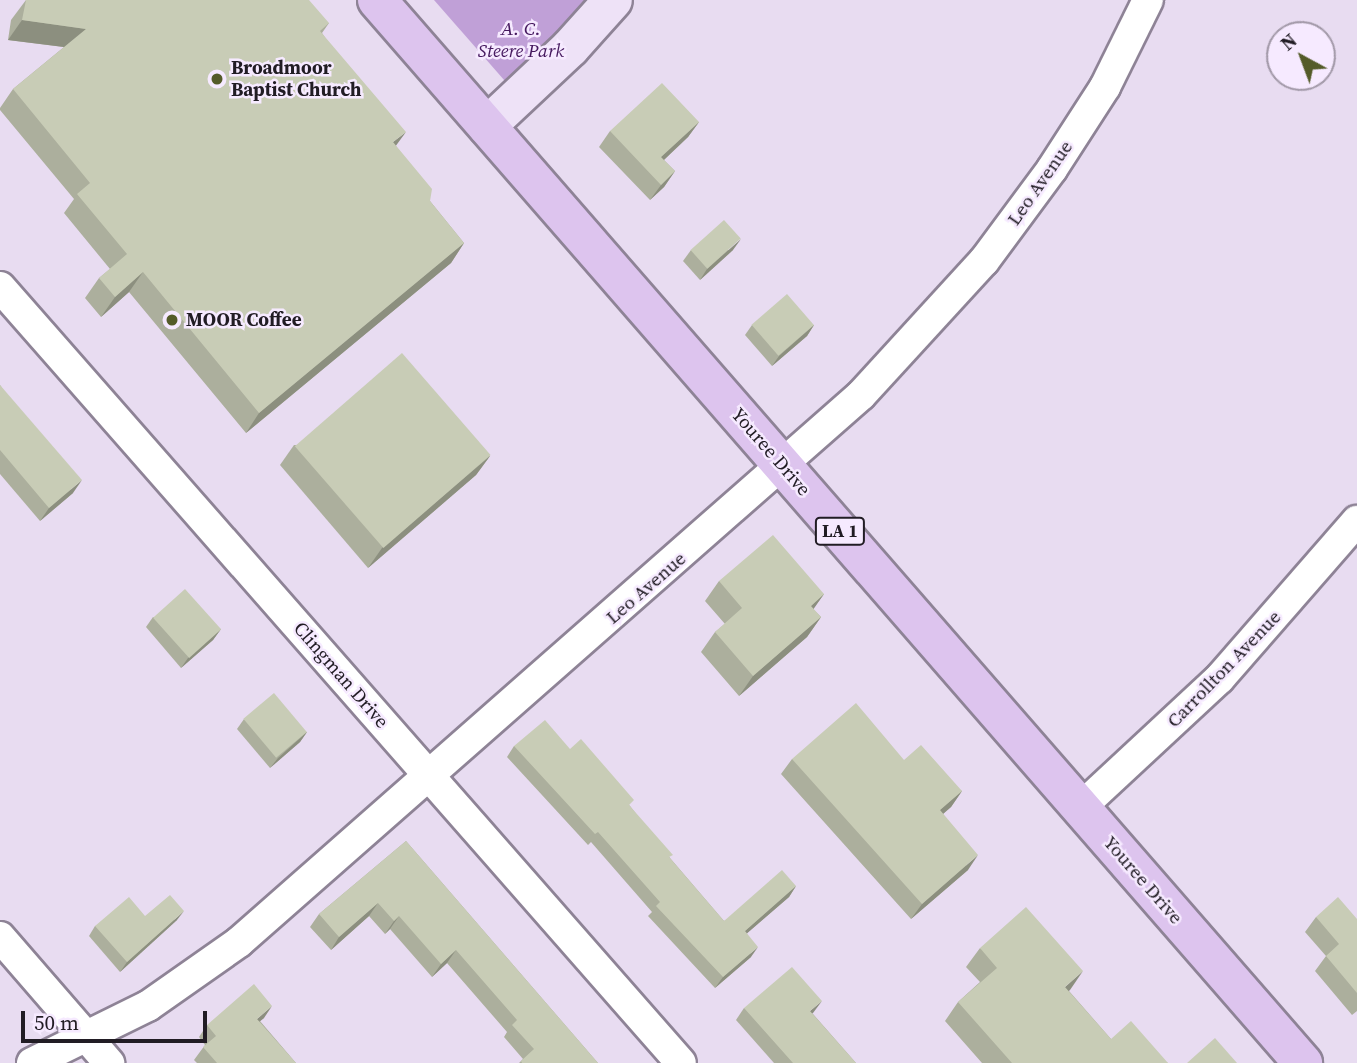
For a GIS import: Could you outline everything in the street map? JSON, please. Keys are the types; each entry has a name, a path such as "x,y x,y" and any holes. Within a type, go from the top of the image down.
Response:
{"main road":[{"name":"Youree Drive","path":"377,0 1303,1063"}],"street":[{"path":"487,125 570,48 613,0"},
{"name":"Leo Avenue","path":"32,1063 88,1038 180,987 239,942 783,466 908,349 984,261 1105,87 1148,0"},
{"name":"Clingman Drive","path":"0,287 681,1063"},
{"name":"Carrollton Avenue","path":"1080,808 1219,679 1357,521"},
{"path":"0,937 110,1063"}],"green space":[{"name":"A. C. Steere Park","path":"434,0 613,0 518,96"}],"building":[{"path":"26,0 309,0 329,23 320,31 406,132 393,142 432,189 430,201 464,243 259,413 143,272 115,297 99,278 127,254 77,194 90,183 13,89 86,29 22,20"},
{"path":"662,83 699,122 661,157 675,171 661,185 610,131"},
{"path":"724,220 741,239 707,269 691,250"},
{"path":"787,294 814,325 778,356 752,325"},
{"path":"402,353 491,455 383,548 295,446"},
{"path":"0,385 82,480 49,508 0,450"},
{"path":"773,535 824,594 811,606 821,617 753,676 715,632 742,608 719,581"},
{"path":"185,589 221,629 189,658 153,618"},
{"path":"274,693 307,732 276,758 243,719"},
{"path":"856,703 904,760 921,745 962,791 940,810 978,855 922,904 792,759"},
{"path":"545,720 570,749 581,739 634,800 629,805 673,855 669,857 724,921 782,870 796,886 745,931 758,947 723,977 656,906 660,902 598,832 595,834 514,746"},
{"path":"406,841 598,1063 522,1063 534,1049 512,1025 517,1020 456,950 441,964 399,916 394,921 378,903 339,937 319,914"},
{"path":"170,895 184,911 127,962 95,926 129,897 145,916"},
{"path":"1338,897 1357,919 1357,993 1326,956 1339,944 1316,917"},
{"path":"1026,907 1083,971 1065,987 1111,1039 1131,1021 1168,1063 1012,1063 958,1002 997,968 980,948"},
{"path":"792,967 822,1001 810,1011 856,1063 793,1063 744,1008"},
{"path":"254,984 272,1006 257,1019 296,1063 217,1063 203,1047 216,1036 207,1025"},
{"path":"1215,1038 1237,1063 1187,1063"}],"place":[{"name":"Broadmoor Baptist Church","path":"217,79"},
{"name":"MOOR Coffee","path":"172,320"}]}
